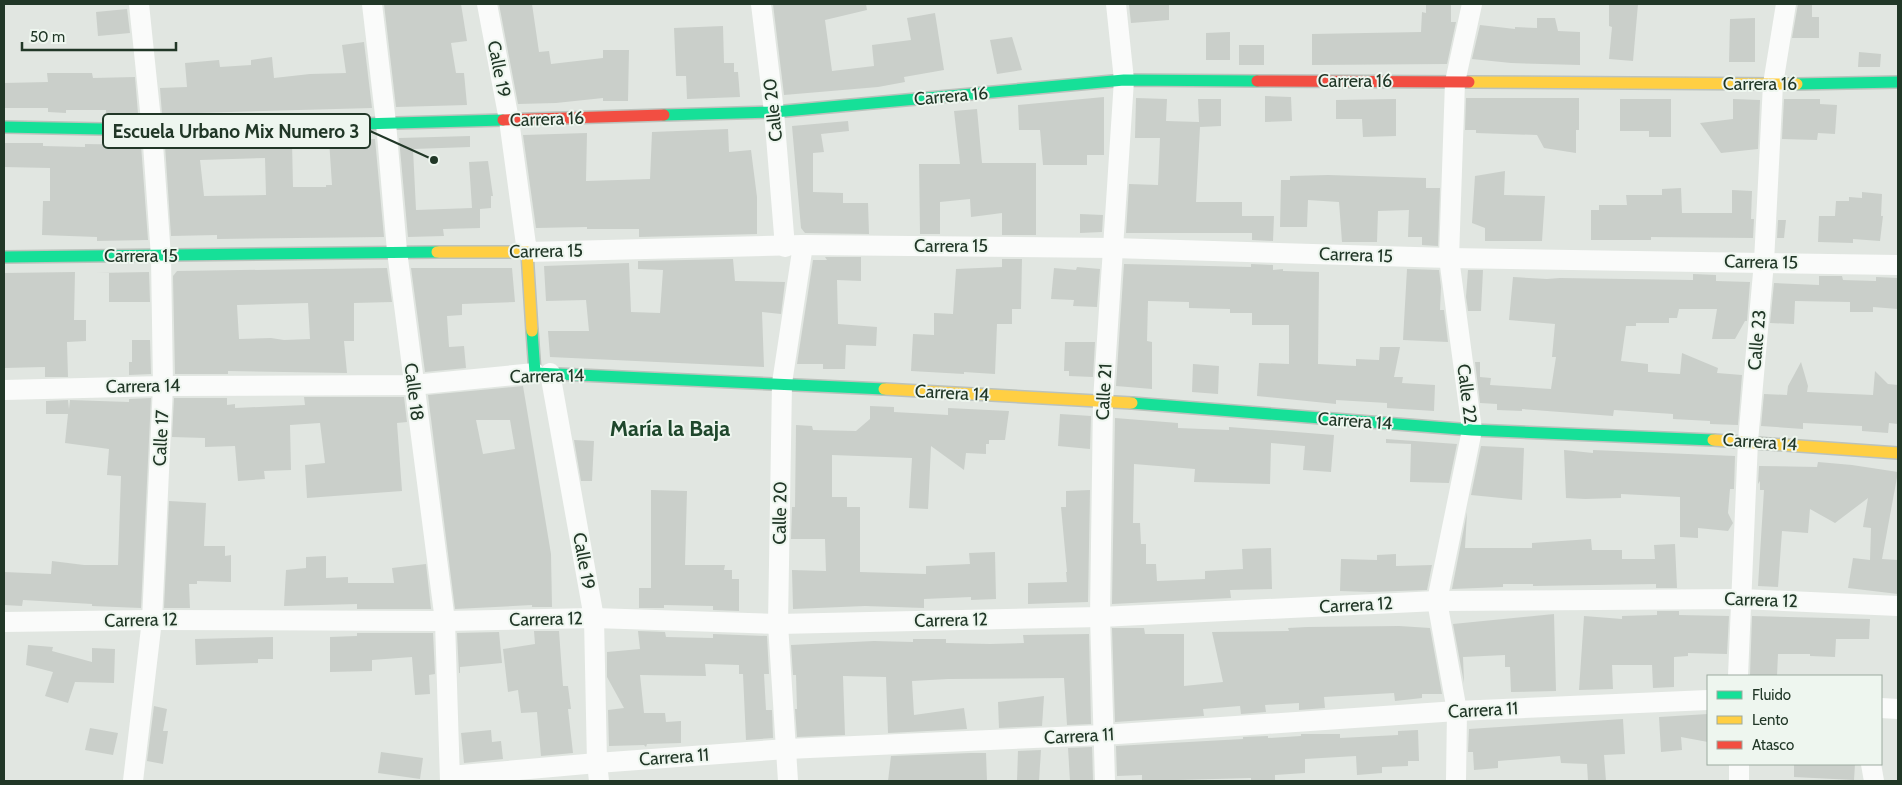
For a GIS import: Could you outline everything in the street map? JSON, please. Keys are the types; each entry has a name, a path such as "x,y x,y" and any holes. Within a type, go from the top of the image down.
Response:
{"street":[{"name":"Calle 17","path":"133,781 152,620 163,386 161,257 152,130 139,4"},
{"name":"Calle 18","path":"372,4 386,124 397,251 445,621 450,779"},
{"name":"Calle 19","path":"487,4 509,120 542,373 594,618 598,772"},
{"name":"Calle 20","path":"761,4 774,112 794,246 782,383 778,624 788,781"},
{"name":"Calle 21","path":"1104,781 1100,617 1103,401 1124,80 1116,4"},
{"name":"Calle 22","path":"1456,781 1457,711 1437,601 1472,430 1449,258 1455,82 1472,4"},
{"name":"Calle 23","path":"1738,675 1748,441 1764,262 1773,84 1786,4"},
{"name":"Carrera 16","path":"4,127 152,130 774,112 1124,80 1773,84 1898,82"},
{"name":"Carrera 15","path":"4,257 161,257 397,251 527,252 794,246 1113,248 1449,258 1898,265"},
{"name":"Carrera 14","path":"4,390 163,386 413,384 542,373 782,383 1103,401 1472,430 1748,441 1898,454"},
{"name":"Carrera 12","path":"4,622 152,620 445,621 594,618 778,624 1100,617 1437,601 1742,599 1898,606"},
{"name":"Carrera 11","path":"450,779 598,772 787,749 1104,735 1457,711 1707,700"},
{"path":"1882,708 1898,709"},
{"path":"1739,765 1739,781"},
{"path":"1871,765 1874,781"}],"building":[{"path":"384,4 461,4 467,41 451,43 456,73 464,73 467,105 396,107"},
{"path":"499,4 532,4 539,52 549,51 551,64 603,58 603,50 629,50 628,101 603,101 603,98 556,103 518,104"},
{"path":"773,4 866,4 867,10 825,20 832,71 874,66 872,45 911,40 907,18 935,13 944,70 904,77 905,82 878,87 784,95"},
{"path":"1169,4 1169,20 1131,23 1129,5"},
{"path":"1426,4 1451,4 1451,22 1456,22 1447,64 1312,65 1312,34 1421,32 1422,12 1426,13"},
{"path":"1609,4 1638,4 1633,61 1609,59 1612,27 1609,26"},
{"path":"1798,4 1812,4 1812,17 1819,17 1819,38 1792,38"},
{"path":"127,9 130,33 98,36 96,12"},
{"path":"1537,18 1555,18 1558,31 1580,32 1580,65 1511,63 1472,59 1480,25 1515,29 1515,27 1537,28"},
{"path":"1755,18 1755,62 1729,62 1730,19"},
{"path":"723,26 724,63 734,63 734,72 738,72 740,97 687,99 686,76 676,76 674,28"},
{"path":"1230,32 1230,60 1206,60 1206,33"},
{"path":"1012,37 1022,70 997,74 990,40"},
{"path":"364,42 372,108 162,114 160,88 187,87 185,63 219,60 220,67 251,65 251,60 272,57 274,78 346,73 342,45"},
{"path":"1239,45 1264,45 1264,65 1239,65"},
{"path":"1859,52 1881,54 1880,67 1858,67"},
{"path":"47,73 92,73 93,78 135,77 138,114 106,113 106,110 66,110 66,113 48,112 48,108 4,108 4,83 48,82"},
{"path":"1265,96 1291,97 1292,121 1265,122"},
{"path":"1104,97 1104,155 1087,155 1087,165 1043,165 1040,130 1019,130 1018,105"},
{"path":"1136,98 1167,99 1166,121 1199,122 1198,99 1221,99 1221,126 1200,127 1196,202 1242,202 1242,216 1274,216 1273,241 1252,240 1252,233 1126,233 1129,184 1158,185 1160,138 1135,138"},
{"path":"1466,98 1579,98 1579,130 1576,130 1576,153 1544,148 1537,135 1476,133 1476,130 1465,130"},
{"path":"1396,99 1396,136 1363,137 1362,119 1336,119 1336,100"},
{"path":"1620,99 1671,99 1671,137 1649,137 1649,131 1620,131"},
{"path":"1733,99 1760,100 1758,149 1721,153 1700,123 1733,119"},
{"path":"1784,99 1820,99 1820,104 1837,105 1835,134 1818,133 1817,140 1782,139"},
{"path":"977,109 982,163 1036,163 1036,235 1002,235 1002,213 971,217 970,199 940,202 940,234 920,234 919,164 960,164 954,111"},
{"path":"848,121 849,131 821,134 824,152 813,153 813,192 843,193 843,203 868,203 869,234 805,233 801,228 792,126"},
{"path":"728,129 729,152 751,150 757,197 757,234 639,237 639,229 536,228 523,135 587,133 586,181 650,179 652,132"},
{"path":"470,136 470,147 413,149 416,210 472,208 469,162 488,161 493,196 491,196 491,208 480,209 480,228 443,229 444,236 408,237 399,138"},
{"path":"375,139 384,237 217,239 217,235 171,236 165,145 292,142 293,187 326,187 326,185 332,185 329,140","holes":["265,158 266,195 204,196 200,160"]},
{"path":"4,143 43,143 43,146 85,147 85,144 141,145 148,240 97,241 97,237 42,235 43,201 50,201 50,168 4,167"},
{"path":"1505,171 1504,195 1545,196 1542,241 1485,241 1485,228 1472,223 1475,176"},
{"path":"1328,175 1426,178 1426,188 1440,188 1438,246 1422,245 1422,237 1408,237 1409,210 1378,211 1377,242 1342,242 1339,202 1308,200 1307,227 1280,227 1281,180 1290,180 1290,176"},
{"path":"1681,188 1682,213 1732,213 1732,190 1752,191 1751,219 1754,219 1753,238 1651,237 1651,240 1591,240 1591,210 1599,210 1599,205 1627,205 1626,195 1662,195 1662,189"},
{"path":"1862,192 1882,194 1881,216 1883,216 1880,241 1853,239 1853,243 1818,242 1819,216 1835,216 1836,201 1849,201 1849,197 1862,198"},
{"path":"1080,214 1103,215 1102,232 1080,233"},
{"path":"1778,220 1786,220 1784,238 1777,238"},
{"path":"825,257 861,257 861,281 837,280 838,324 877,327 876,346 846,345 845,369 823,369 823,364 797,364 813,260 827,260"},
{"path":"733,259 735,281 785,282 781,314 762,312 764,367 550,357 548,331 589,331 586,300 546,301 544,266 629,263 631,312 660,313 663,270 638,269 638,261"},
{"path":"1002,259 1022,259 1021,309 1012,309 1012,324 997,324 995,374 911,371 913,334 934,335 934,313 953,314 956,269 1002,267"},
{"path":"1124,264 1251,267 1251,264 1273,265 1273,270 1319,272 1318,364 1356,366 1356,359 1379,360 1380,347 1400,347 1394,377 1403,377 1402,383 1435,385 1434,411 1387,408 1387,403 1336,400 1336,404 1257,396 1259,363 1289,364 1289,325 1252,325 1252,313 1230,313 1230,309 1189,308 1189,302 1148,301 1147,341 1152,342 1152,389 1116,386"},
{"path":"1077,267 1100,269 1097,307 1073,306 1074,300 1051,299 1054,268 1076,270"},
{"path":"387,268 392,302 354,303 354,341 344,341 347,373 228,371 228,374 175,374 173,276 177,271","holes":["308,303 310,339 239,339 237,305"]},
{"path":"411,268 512,268 515,302 462,304 462,315 447,316 449,347 464,346 466,368 425,372"},
{"path":"1407,269 1439,270 1441,287 1440,310 1444,310 1448,342 1403,340"},
{"path":"1468,270 1483,270 1481,311 1468,311 1466,297"},
{"path":"75,272 74,320 86,320 86,341 67,342 68,377 45,377 45,367 4,368 4,273"},
{"path":"149,272 150,302 109,302 109,273 96,273"},
{"path":"1693,274 1716,275 1716,281 1750,282 1747,321 1745,321 1735,339 1712,339 1717,309 1679,309 1677,318 1669,318 1669,323 1636,323 1636,326 1626,326 1621,361 1648,364 1648,372 1680,374 1682,353 1718,368 1717,373 1742,375 1738,425 1710,424 1710,421 1673,419 1673,414 1614,410 1613,416 1522,409 1522,411 1497,410 1497,404 1480,403 1475,362 1480,362 1480,377 1491,378 1490,385 1551,389 1556,357 1552,357 1555,324 1509,320 1513,277 1693,280"},
{"path":"1819,276 1842,276 1843,280 1876,281 1876,277 1898,278 1898,309 1873,307 1873,312 1850,312 1850,302 1795,301 1794,324 1770,323 1774,283 1819,285"},
{"path":"132,340 150,340 151,374 129,375 129,362 132,362"},
{"path":"1065,342 1095,342 1093,377 1069,376 1069,371 1064,371"},
{"path":"1801,362 1808,386 1807,392 1873,395 1875,371 1888,384 1898,385 1898,424 1889,423 1888,433 1862,431 1862,426 1803,423 1803,429 1761,426 1764,394 1787,395 1788,386"},
{"path":"1193,364 1219,366 1218,394 1192,392"},
{"path":"523,386 551,554 552,607 532,607 532,605 455,609 428,395","holes":["476,420 510,420 515,449 483,454"]},
{"path":"304,397 404,397 407,422 397,423 402,491 307,498 305,465 325,463 320,423 290,425 291,470 264,471 265,479 238,481 235,446 205,447 205,438 172,437 174,398 227,398 227,405 235,404 235,408 305,405"},
{"path":"151,398 141,608 23,600 22,606 4,605 4,572 51,574 52,561 84,565 118,565 121,476 107,475 109,449 65,443 68,414 46,414 46,401 68,400 69,409 70,400 129,402 129,399"},
{"path":"870,406 894,407 894,412 948,415 948,408 1009,411 1005,440 989,440 989,444 986,444 986,454 966,453 964,470 931,446 928,509 909,508 912,458 832,455 832,497 847,497 847,507 860,507 860,572 926,574 926,566 970,564 969,553 995,552 996,599 971,600 971,597 924,599 924,608 865,606 793,609 792,570 826,571 825,539 791,539 792,507 795,507 796,425 812,426 813,430 856,431 870,419"},
{"path":"1060,414 1091,416 1090,449 1058,446"},
{"path":"1115,418 1178,423 1178,428 1229,430 1229,427 1334,435 1331,472 1303,470 1305,446 1271,443 1270,484 1194,482 1195,469 1134,464 1133,523 1140,523 1141,544 1146,544 1146,564 1156,564 1157,581 1205,579 1205,571 1243,569 1242,549 1271,548 1272,589 1230,590 1231,598 1112,604"},
{"path":"1386,439 1457,444 1449,483 1410,482 1411,444 1386,443"},
{"path":"574,440 594,441 592,481 581,481"},
{"path":"1481,446 1524,448 1522,500 1471,495"},
{"path":"1564,450 1593,453 1593,450 1735,456 1734,489 1730,489 1728,513 1733,523 1728,531 1698,528 1698,538 1680,537 1680,497 1621,494 1621,498 1566,498"},
{"path":"1818,462 1898,472 1882,559 1898,560 1898,594 1848,588 1853,558 1870,560 1871,528 1863,527 1868,498 1835,523 1810,509 1808,533 1782,531 1778,587 1758,586 1764,490 1760,490 1760,481 1758,484 1759,466 1817,467"},
{"path":"651,490 687,491 685,565 725,565 724,570 732,570 732,579 739,579 739,611 713,610 713,606 664,605 664,608 639,608 639,588 651,588"},
{"path":"1090,490 1088,602 1028,604 1028,583 1067,582 1061,507 1066,507 1066,491"},
{"path":"169,501 206,503 204,546 225,546 225,556 231,555 231,582 197,581 197,584 189,584 190,608 164,608"},
{"path":"1467,512 1465,548 1532,548 1532,543 1591,539 1592,550 1622,550 1622,559 1655,559 1654,545 1675,544 1677,588 1656,588 1656,584 1533,586 1533,584 1503,584 1503,587 1452,589"},
{"path":"1396,554 1396,566 1432,565 1427,590 1340,591 1341,559 1377,560 1377,555"},
{"path":"326,556 326,578 348,577 348,583 394,583 392,568 426,564 431,609 357,609 357,604 284,606 286,570 306,568 306,557"},
{"path":"1657,611 1679,611 1679,615 1729,616 1727,654 1688,653 1688,656 1674,657 1674,687 1653,688 1652,665 1612,665 1613,689 1579,690 1584,616 1622,619 1622,616 1657,615"},
{"path":"1554,614 1556,691 1511,692 1510,667 1505,667 1505,655 1463,657 1464,683 1453,624"},
{"path":"1752,616 1870,619 1869,639 1836,639 1835,657 1810,656 1810,654 1778,654 1777,675 1750,675"},
{"path":"1399,626 1430,628 1442,694 1422,694 1422,698 1395,701 1394,693 1324,697 1325,708 1299,710 1299,703 1265,705 1266,712 1241,714 1240,706 1203,709 1204,716 1115,722 1112,628 1144,628 1145,634 1184,634 1184,686 1223,682 1212,632 1289,631 1288,628 1307,627"},
{"path":"534,631 559,631 563,686 568,686 571,709 568,709 573,753 541,756 537,712 521,713 518,690 508,692 503,649 535,644"},
{"path":"638,631 665,632 666,637 713,638 713,634 767,636 769,674 764,674 766,710 772,710 773,738 746,740 743,674 739,674 739,665 705,664 706,676 640,675 644,713 665,713 666,722 681,721 681,743 647,744 646,747 644,745 609,746 608,710 624,708 607,677 607,652 640,649"},
{"path":"499,632 502,663 460,667 459,673 457,633"},
{"path":"357,633 433,633 435,674 429,675 430,694 415,695 412,657 372,660 372,671 330,672 330,637 357,636"},
{"path":"1089,634 1091,724 1067,725 1064,678 948,679 912,681 914,715 964,708 967,729 888,733 886,677 843,676 845,735 797,737 795,709 797,709 796,675 793,675 791,645 874,641 913,642 913,639 946,639 946,643 1024,643 1023,635"},
{"path":"273,637 273,659 258,659 258,663 196,665 195,639"},
{"path":"28,645 53,647 52,651 92,662 92,648 115,649 114,683 75,682 68,703 45,696 53,672 26,665"},
{"path":"1044,696 1042,726 999,728 998,702"},
{"path":"154,706 167,709 163,731 168,731 163,764 147,761"},
{"path":"1707,714 1707,742 1681,737 1682,750 1661,752 1659,717"},
{"path":"1623,719 1625,754 1604,755 1606,781 1588,781 1587,764 1561,763 1560,756 1498,761 1498,768 1474,770 1473,752 1468,752 1469,729"},
{"path":"90,728 118,733 113,755 85,750"},
{"path":"491,730 492,742 501,741 503,759 464,763 461,733"},
{"path":"1418,730 1419,761 1408,761 1408,766 1382,767 1382,773 1357,775 1356,756 1305,759 1305,773 1275,775 1275,780 1251,781 1251,778 1142,781 1142,775 1117,776 1116,746 1243,739 1243,737 1301,736 1301,734 1340,734 1340,738 1398,735 1398,731"},
{"path":"1092,747 1093,781 1070,781 1068,748"},
{"path":"1041,750 1039,781 1017,781 1018,751"},
{"path":"381,752 423,758 420,779 378,773"},
{"path":"986,753 987,781 888,781 891,756"},
{"path":"1794,765 1855,765 1854,780 1794,777"}],"traffic: fast":[{"path":"664,115 774,112 1124,80 1257,81"},
{"path":"1797,84 1898,82"},
{"path":"4,127 152,130 503,120"},
{"path":"4,257 437,252"},
{"path":"532,331 535,373 884,389"},
{"path":"1132,403 1472,430 1713,440"}],"traffic: slow":[{"path":"1469,82 1797,84"},
{"path":"437,252 527,252 532,331"},
{"path":"884,389 1132,403"},
{"path":"1713,440 1898,453"}],"traffic: jam":[{"path":"1257,81 1469,82"},
{"path":"503,120 664,115"}],"place":[{"name":"Escuela Urbano Mix Numero 3","path":"434,160"}],"district":[{"name":"María la Baja","path":"670,428"}]}
